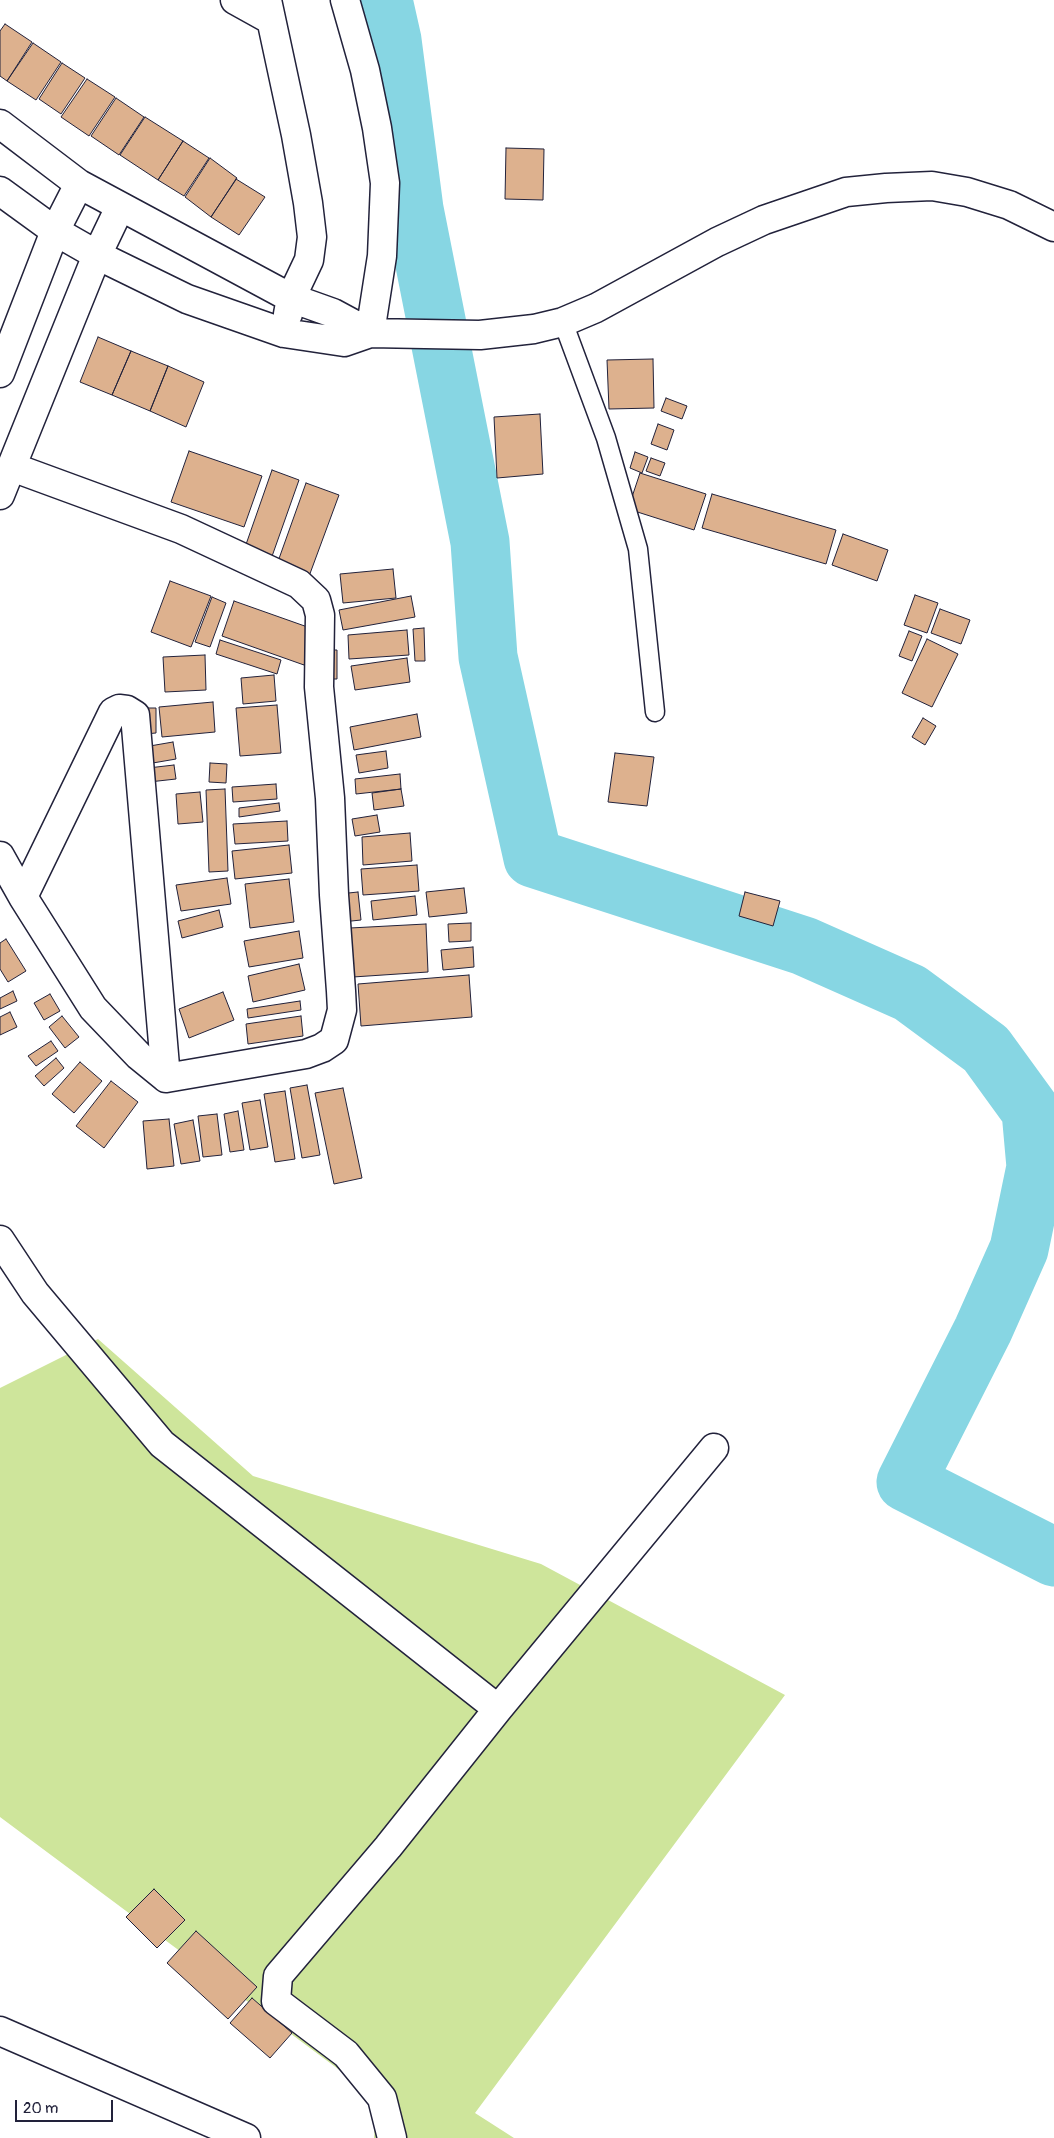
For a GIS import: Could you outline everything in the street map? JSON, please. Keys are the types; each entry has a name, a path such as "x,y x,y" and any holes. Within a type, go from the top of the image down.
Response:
{"street":[{"path":"235,0 269,10 296,135 308,203 312,237 309,260 291,298 284,333"},
{"path":"345,0 365,70 377,128 385,183 382,256 370,333"},
{"path":"0,124 79,184 291,298 334,313 370,333"},
{"path":"0,373 55,231 79,184"},
{"path":"0,191 55,231 97,255 187,299 284,333 344,342 370,333 480,335 534,329 563,322 596,308 717,242 764,220 846,192 932,186 967,192 1009,205 1054,226"},
{"path":"0,495 97,255 120,207"},
{"path":"0,856 23,897 93,1008 139,1056 166,1078 306,1054 322,1048 334,1040 342,1010 330,798 320,687 320,615 316,600 299,584 181,529 12,467"},
{"path":"23,897 113,712 119,709 127,710 134,715 166,1078"},
{"path":"0,1240 35,1293 162,1444 498,1709"},
{"path":"392,2138 382,2098 346,2054 276,2001 278,1976 388,1848 498,1709 714,1448"},
{"path":"0,2031 246,2138"}],"lane":[{"path":"563,322 606,438 638,549 655,712"}],"green space":[{"path":"98,1339 253,1476 541,1564 785,1695 475,2113 514,2138 374,2138 377,2098 0,1817 0,1388"}],"building":[{"path":"5,24 32,42 7,81 0,76 0,31"},
{"path":"33,43 61,62 36,100 7,81"},
{"path":"62,63 85,78 61,114 39,99"},
{"path":"87,79 115,97 89,136 61,117"},
{"path":"116,98 144,117 119,155 91,136"},
{"path":"145,117 183,141 158,180 120,155"},
{"path":"183,141 209,158 184,196 158,180"},
{"path":"506,148 544,149 543,200 505,199"},
{"path":"210,158 237,178 211,217 185,197"},
{"path":"236,179 265,197 239,235 211,217"},
{"path":"98,337 131,351 112,395 80,382"},
{"path":"131,351 168,366 150,411 112,395"},
{"path":"653,359 654,408 609,409 607,360"},
{"path":"168,366 204,382 186,427 150,411"},
{"path":"666,398 687,406 682,419 661,411"},
{"path":"540,414 543,474 497,478 494,417"},
{"path":"658,424 674,430 667,450 651,444"},
{"path":"189,451 262,476 244,527 171,502"},
{"path":"635,452 648,457 642,473 630,468"},
{"path":"651,458 665,463 660,476 646,471"},
{"path":"272,470 299,480 270,562 243,553"},
{"path":"640,473 706,494 694,530 628,509"},
{"path":"306,483 339,495 308,579 276,567"},
{"path":"712,494 836,530 826,564 702,528"},
{"path":"843,534 888,550 877,581 832,565"},
{"path":"393,569 396,598 343,603 340,574"},
{"path":"170,581 211,596 191,647 151,632"},
{"path":"915,595 938,603 927,633 904,625"},
{"path":"411,596 415,617 343,630 339,610"},
{"path":"212,597 226,603 210,647 195,642"},
{"path":"234,601 316,630 304,665 222,636"},
{"path":"940,609 970,620 961,644 931,633"},
{"path":"424,628 425,661 415,661 413,629"},
{"path":"407,630 409,655 349,659 348,635"},
{"path":"909,631 922,636 912,661 899,656"},
{"path":"927,639 958,654 932,707 902,693"},
{"path":"220,640 281,660 277,674 216,654"},
{"path":"321,650 337,650 337,679 321,679"},
{"path":"205,655 206,690 165,692 163,657"},
{"path":"407,658 410,682 355,690 351,666"},
{"path":"274,675 276,701 243,704 241,678"},
{"path":"213,702 215,732 162,737 159,707"},
{"path":"277,705 281,753 240,756 236,708"},
{"path":"144,708 156,708 156,733 144,734"},
{"path":"417,714 421,737 354,750 350,727"},
{"path":"923,718 936,726 925,745 912,737"},
{"path":"173,742 176,759 147,764 144,747"},
{"path":"386,751 388,768 359,773 356,755"},
{"path":"615,753 654,757 647,806 608,802"},
{"path":"210,763 227,764 226,783 209,782"},
{"path":"174,765 176,779 149,782 148,768"},
{"path":"400,774 401,789 356,794 355,779"},
{"path":"276,784 277,799 233,802 232,787"},
{"path":"225,789 228,871 209,872 206,790"},
{"path":"401,789 404,806 374,810 372,793"},
{"path":"200,792 203,822 178,824 176,794"},
{"path":"279,803 280,811 239,817 239,808"},
{"path":"377,815 380,832 355,836 352,819"},
{"path":"287,821 288,841 235,844 233,824"},
{"path":"410,833 412,861 363,865 362,837"},
{"path":"289,845 292,873 235,879 232,851"},
{"path":"417,865 419,891 363,895 361,869"},
{"path":"227,878 231,904 181,911 176,885"},
{"path":"289,879 294,922 250,928 245,884"},
{"path":"464,888 467,913 429,917 426,892"},
{"path":"358,892 361,920 342,922 339,894"},
{"path":"745,892 780,901 773,926 739,916"},
{"path":"415,896 417,915 373,920 371,901"},
{"path":"219,910 223,927 182,938 178,921"},
{"path":"471,923 471,941 449,942 448,924"},
{"path":"426,924 428,972 353,977 350,928"},
{"path":"299,931 303,958 249,967 244,941"},
{"path":"6,939 26,971 8,982 0,969 0,943"},
{"path":"473,947 474,967 443,970 441,950"},
{"path":"299,964 305,990 253,1002 248,976"},
{"path":"469,975 472,1017 361,1026 358,984"},
{"path":"13,991 17,1001 0,1009 0,998"},
{"path":"223,992 234,1020 189,1038 179,1009"},
{"path":"50,994 60,1011 44,1020 34,1003"},
{"path":"300,1001 301,1010 248,1018 247,1009"},
{"path":"10,1012 17,1027 0,1035 0,1017"},
{"path":"62,1016 79,1037 65,1048 49,1027"},
{"path":"301,1016 303,1036 248,1044 246,1024"},
{"path":"51,1041 58,1051 36,1066 28,1056"},
{"path":"56,1058 64,1068 44,1086 35,1076"},
{"path":"80,1062 102,1081 74,1113 52,1094"},
{"path":"111,1081 138,1102 104,1148 76,1126"},
{"path":"307,1085 320,1155 302,1158 290,1088"},
{"path":"343,1088 362,1178 334,1184 315,1093"},
{"path":"285,1091 295,1159 275,1162 264,1094"},
{"path":"260,1100 268,1147 250,1150 242,1103"},
{"path":"238,1111 244,1150 230,1152 224,1114"},
{"path":"217,1114 222,1155 203,1157 198,1116"},
{"path":"169,1119 174,1166 147,1169 143,1121"},
{"path":"193,1120 200,1161 181,1164 174,1124"},
{"path":"154,1889 185,1920 157,1948 126,1917"},
{"path":"196,1931 257,1987 228,2019 167,1963"},
{"path":"252,1998 292,2033 270,2058 230,2023"}],"waterway":[{"path":"383,0 392,40 414,209 480,542 488,657 533,858 804,946 910,993 986,1049 1031,1111 1036,1167 1019,1249 983,1330 906,1482 1054,1557"}]}
